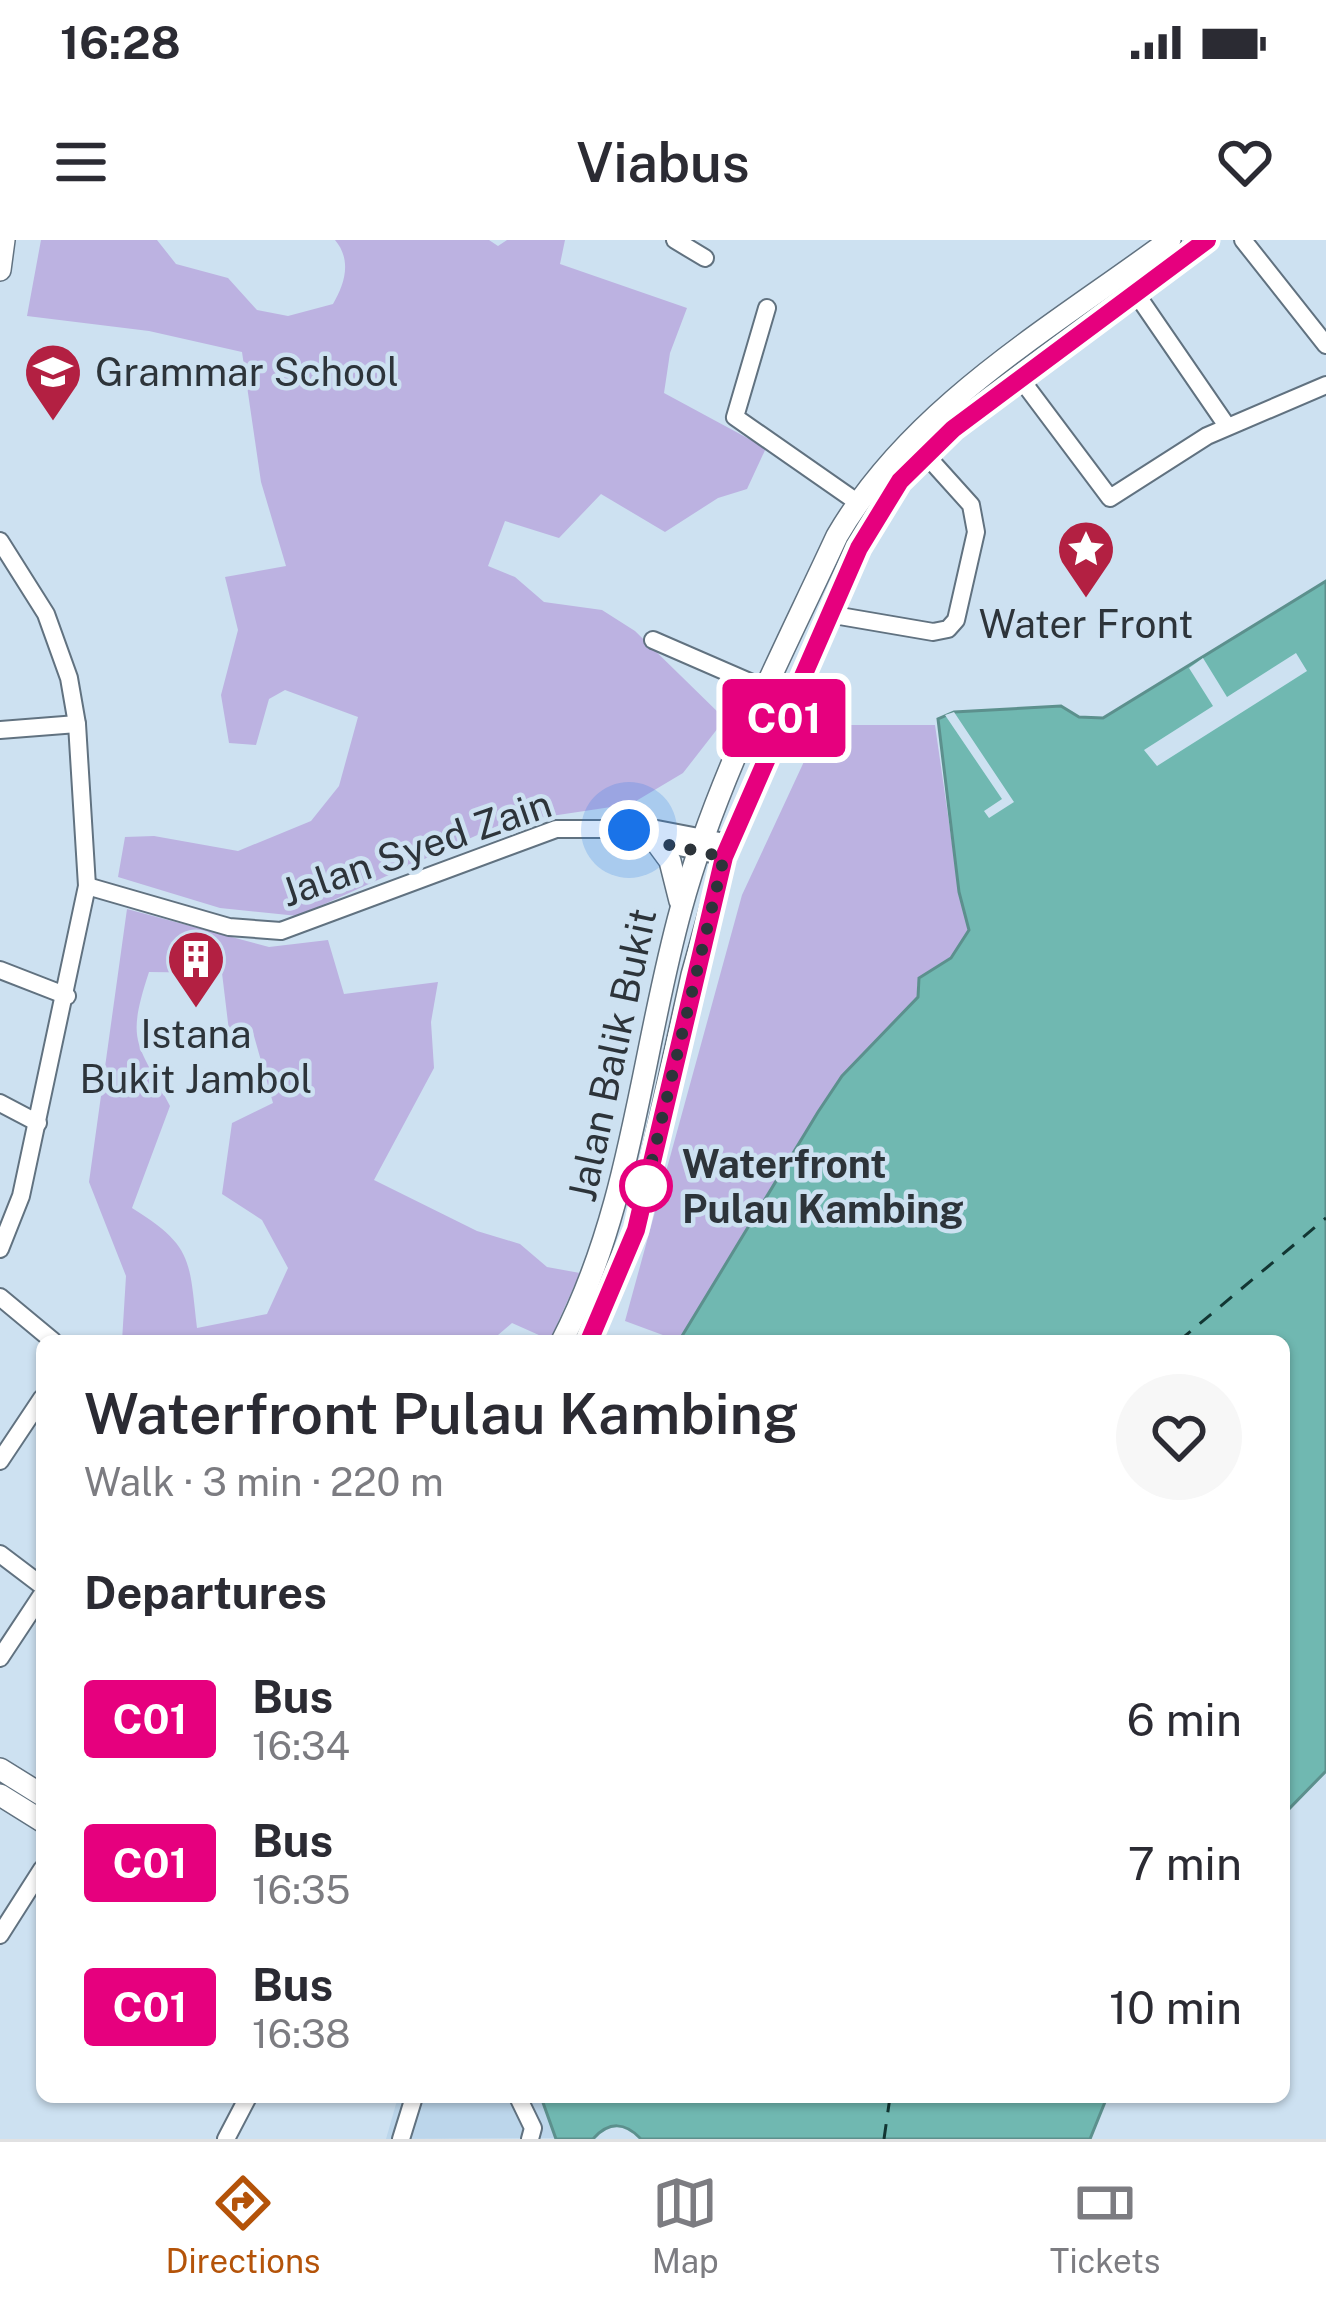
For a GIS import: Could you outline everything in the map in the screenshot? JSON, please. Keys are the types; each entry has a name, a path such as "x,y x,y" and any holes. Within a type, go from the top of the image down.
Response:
{"main road":[{"path":"0,270 4,240"},
{"name":"Jalan Balik Bukit","path":"565,1335 594,1280 614,1219 681,907 700,845 857,502 906,439 1169,240"},
{"name":"Jalan Balik Bukit","path":"592,1335 636,1230 727,850 828,614 877,516 925,454 1207,240"},
{"path":"656,842 670,861 681,907"},
{"path":"0,1768 36,1792"},
{"path":"0,1795 36,1817"}],"street":[{"path":"675,240 705,258"},
{"path":"1243,240 1326,345"},
{"path":"1135,292 1227,426"},
{"path":"767,308 735,417 857,502"},
{"path":"1020,378 1110,498 1227,426 1326,385"},
{"path":"828,614 933,632 948,629 956,620 976,532 970,506 925,454"},
{"path":"0,541 46,614 69,678 77,724 87,886 16,1216 0,1249"},
{"path":"653,640 768,690"},
{"path":"0,730 77,724"},
{"name":"Jalan Syed Zain","path":"87,886 229,927 281,932 556,829 629,830 700,845"},
{"path":"629,830 656,842 727,850"},
{"path":"0,970 67,996"},
{"path":"0,1103 38,1123"},
{"path":"0,1297 46,1335"},
{"path":"0,1461 36,1408"},
{"path":"0,1554 36,1580"},
{"path":"0,1658 36,1605"},
{"path":"0,1935 36,1878"},
{"path":"226,2139 245,2103"},
{"path":"400,2139 412,2103"},
{"path":"521,2103 532,2128 530,2139"}],"shaded area":[{"path":"41,240 157,240 176,264 228,278 257,310 288,316 333,304 345,272 344,256 335,240 489,240 498,246 507,240 565,240 560,264 687,308 670,353 664,393 766,448 747,489 718,498 665,532 601,494 559,538 505,521 488,566 515,577 544,602 602,610 635,631 725,719 683,773 631,804 504,823 298,916 220,908 118,877 125,837 154,836 238,851 311,821 339,786 358,717 285,690 269,699 256,745 229,743 221,695 238,630 225,577 286,566 261,482 242,352 149,331 27,316"},
{"path":"1326,581 1326,1771 1290,1808 1290,1335 683,1335 842,1076 918,997 919,978 951,958 969,930 959,892 938,719 954,712 1061,706 1079,717 1103,718"},
{"path":"821,725 935,725 959,892 971,926 951,958 917,985 918,996 842,1076 683,1335 663,1335 625,1321 742,895"},
{"path":"127,909 269,947 328,940 344,994 438,982 431,1022 434,1068 374,1180 477,1231 520,1244 547,1267 580,1273 552,1335 539,1335 512,1323 498,1335 122,1335 126,1276 89,1182","holes":["149,972 222,973 229,1031 252,1029 273,1103 232,1123 222,1194 262,1220 288,1268 267,1314 197,1328 184,1256 167,1233 132,1208 170,1106 138,1042 138,1015"]},
{"path":"396,2103 543,2103 556,2138 386,2139"},
{"path":"543,2103 1105,2103 1090,2139 641,2139 617,2126 593,2139 556,2139"}],"pier":[{"path":"1296,653 1307,671 1157,766 1144,750 1213,706 1189,668 1203,658 1227,697"},
{"path":"954,712 1014,802 989,818 984,811 1002,799 945,715"}],"ferry route":[{"path":"1186,1335 1326,1218"},
{"path":"884,2139 889,2103"}],"bus line":[{"name":"C01","path":"592,1335 636,1230 692,975 724,857 859,548 900,481 953,429 1207,240"}],"place":[{"name":"Grammar School","path":"53,423"},
{"name":"Water Front","path":"1086,600"},
{"name":"Istana Bukit Jambol","path":"196,1010"},
{"name":"Waterfront Pulau Kambing","path":"646,1186"}],"route":[{"path":"629,830 656,842 724,857 692,975 646,1186"}]}
